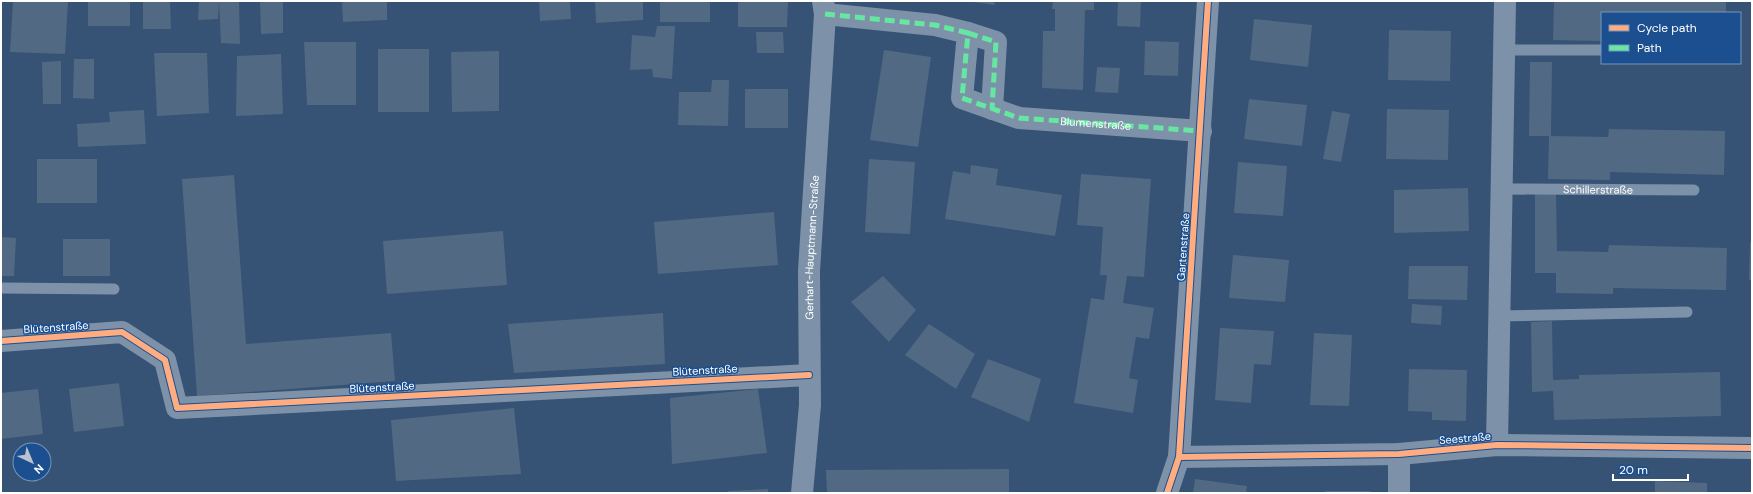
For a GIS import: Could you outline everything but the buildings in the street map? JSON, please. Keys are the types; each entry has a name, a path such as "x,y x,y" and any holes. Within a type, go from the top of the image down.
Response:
{"street":[{"name":"Gartenstraße","path":"1167,493 1179,457 1201,131 1208,1"},
{"path":"1497,445 1505,1"},
{"path":"824,8 935,25 996,42 992,109"},
{"name":"Gerhart-Hauptmann-Straße","path":"802,493 810,405 808,272 824,8"},
{"name":"Blumenstraße","path":"968,33 962,98 1019,118 1201,131"},
{"name":"Blütenstraße","path":"1,341 122,332 165,360 177,408 809,375"},
{"name":"Seestraße","path":"1179,457 1400,454 1497,445 1752,448"},
{"path":"1399,493 1400,454"}],"lane":[{"path":"1504,50 1601,50"},
{"name":"Schillerstraße","path":"1502,189 1694,190"},
{"path":"1,288 114,289"},
{"path":"1499,316 1687,312"}],"marked path":[{"path":"825,14 935,25 968,33 962,98 1019,118 1201,131"},
{"path":"968,33 996,42 992,109"}],"cycle path":[{"path":"1167,493 1179,457 1208,1"},
{"path":"1,341 122,332 165,360 177,408 809,375"},
{"path":"1179,457 1399,454 1497,445 1752,448"}]}
